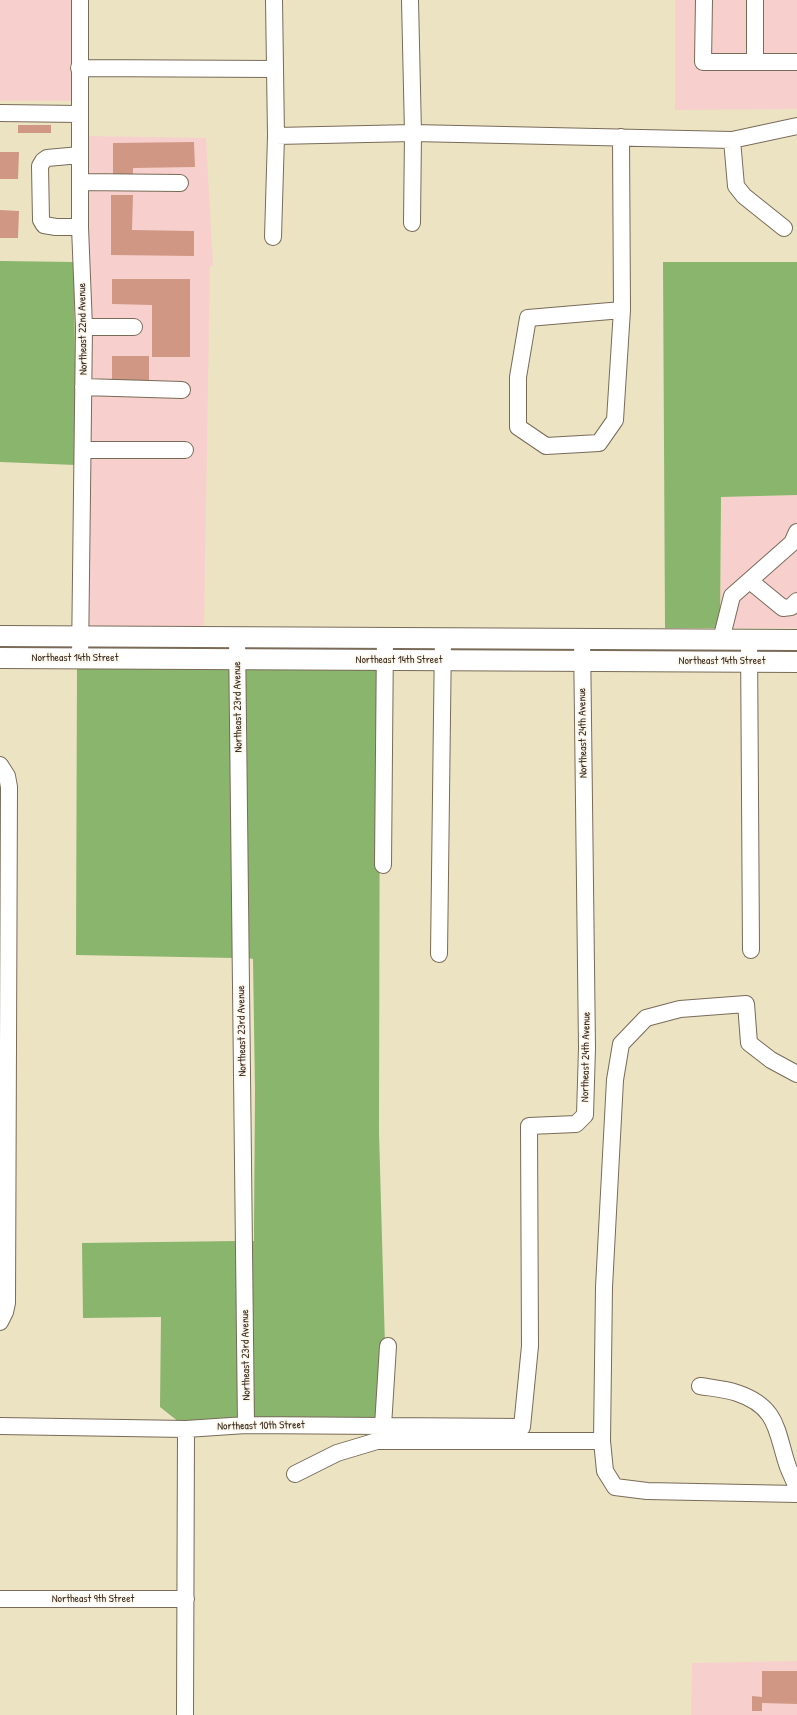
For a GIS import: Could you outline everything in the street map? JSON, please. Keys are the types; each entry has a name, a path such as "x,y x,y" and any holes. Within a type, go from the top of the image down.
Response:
{"main road":[{"name":"Northeast 14th Street","path":"0,636 443,637 797,640"},
{"name":"Northeast 14th Street","path":"0,658 797,662"}],"street":[{"name":"Northeast 22nd Avenue","path":"80,0 80,227 84,327 80,658"},
{"path":"273,237 276,136 274,0"},
{"path":"410,0 414,133 412,223"},
{"path":"704,0 703,62 797,62"},
{"path":"755,0 755,62"},
{"path":"79,68 275,69"},
{"path":"0,114 80,114"},
{"path":"276,136 414,133 732,140 797,126"},
{"path":"621,137 622,310 615,420 599,443 546,446 518,427 518,377 528,318 622,310"},
{"path":"732,140 736,186 744,196 784,228"},
{"path":"80,155 47,158 40,166 41,220 44,225 56,227 80,227"},
{"path":"80,182 180,183"},
{"path":"84,327 134,327"},
{"path":"84,387 182,390"},
{"path":"82,450 185,450"},
{"path":"721,640 732,596 750,582 792,543 796,536"},
{"path":"750,582 783,608 791,607 797,601"},
{"name":"Northeast 23rd Avenue","path":"237,636 246,1425"},
{"path":"383,865 385,637"},
{"path":"439,954 443,637"},
{"name":"Northeast 24th Avenue","path":"522,1427 530,1346 529,1126 576,1124 585,1115 587,1048 582,638"},
{"path":"749,640 751,950"},
{"path":"0,1322 6,1312 7,1303 9,795 7,776 1,766"},
{"path":"797,1074 771,1060 749,1043 746,1004 680,1009 646,1018 621,1044 615,1080 604,1287 602,1441 605,1471 615,1487 647,1491 797,1494"},
{"path":"383,1426 388,1346"},
{"path":"700,1386 737,1393 756,1402 769,1413 777,1427 788,1467 797,1487"},
{"name":"Northeast 10th Street","path":"0,1426 186,1429 246,1425 522,1427"},
{"path":"185,1715 186,1429"},
{"path":"295,1474 337,1453 377,1441 602,1441"},
{"name":"Northeast 9th Street","path":"0,1599 186,1599"}],"shaded area":[{"path":"0,0 74,0 73,101 0,101"},
{"path":"675,0 797,0 797,109 675,110"},
{"path":"86,136 206,138 213,266 210,266 204,629 87,629"},
{"path":"797,495 797,628 720,628 721,497"},
{"path":"797,1661 797,1715 691,1715 692,1663"}],"green space":[{"path":"0,261 74,262 76,465 0,462"},
{"path":"663,262 797,262 797,495 721,497 720,628 665,628"},
{"path":"77,665 231,666 235,958 76,955"},
{"path":"244,666 380,667 379,1132 387,1418 253,1417 251,1241 254,1241 255,1091 253,959 248,958"},
{"path":"238,1241 240,1418 179,1422 160,1407 161,1317 83,1318 82,1243"}],"building":[{"path":"18,125 51,125 51,133 18,133"},
{"path":"194,142 195,167 133,168 133,179 113,179 113,143"},
{"path":"0,152 19,152 18,179 0,179"},
{"path":"111,195 133,195 132,230 194,231 194,256 111,255"},
{"path":"0,210 19,211 18,238 0,238"},
{"path":"112,279 190,279 190,357 152,357 152,305 112,304"},
{"path":"112,356 149,356 149,381 112,381"},
{"path":"762,1671 797,1671 797,1704 762,1703 762,1711 752,1711 752,1696 762,1697"}]}
